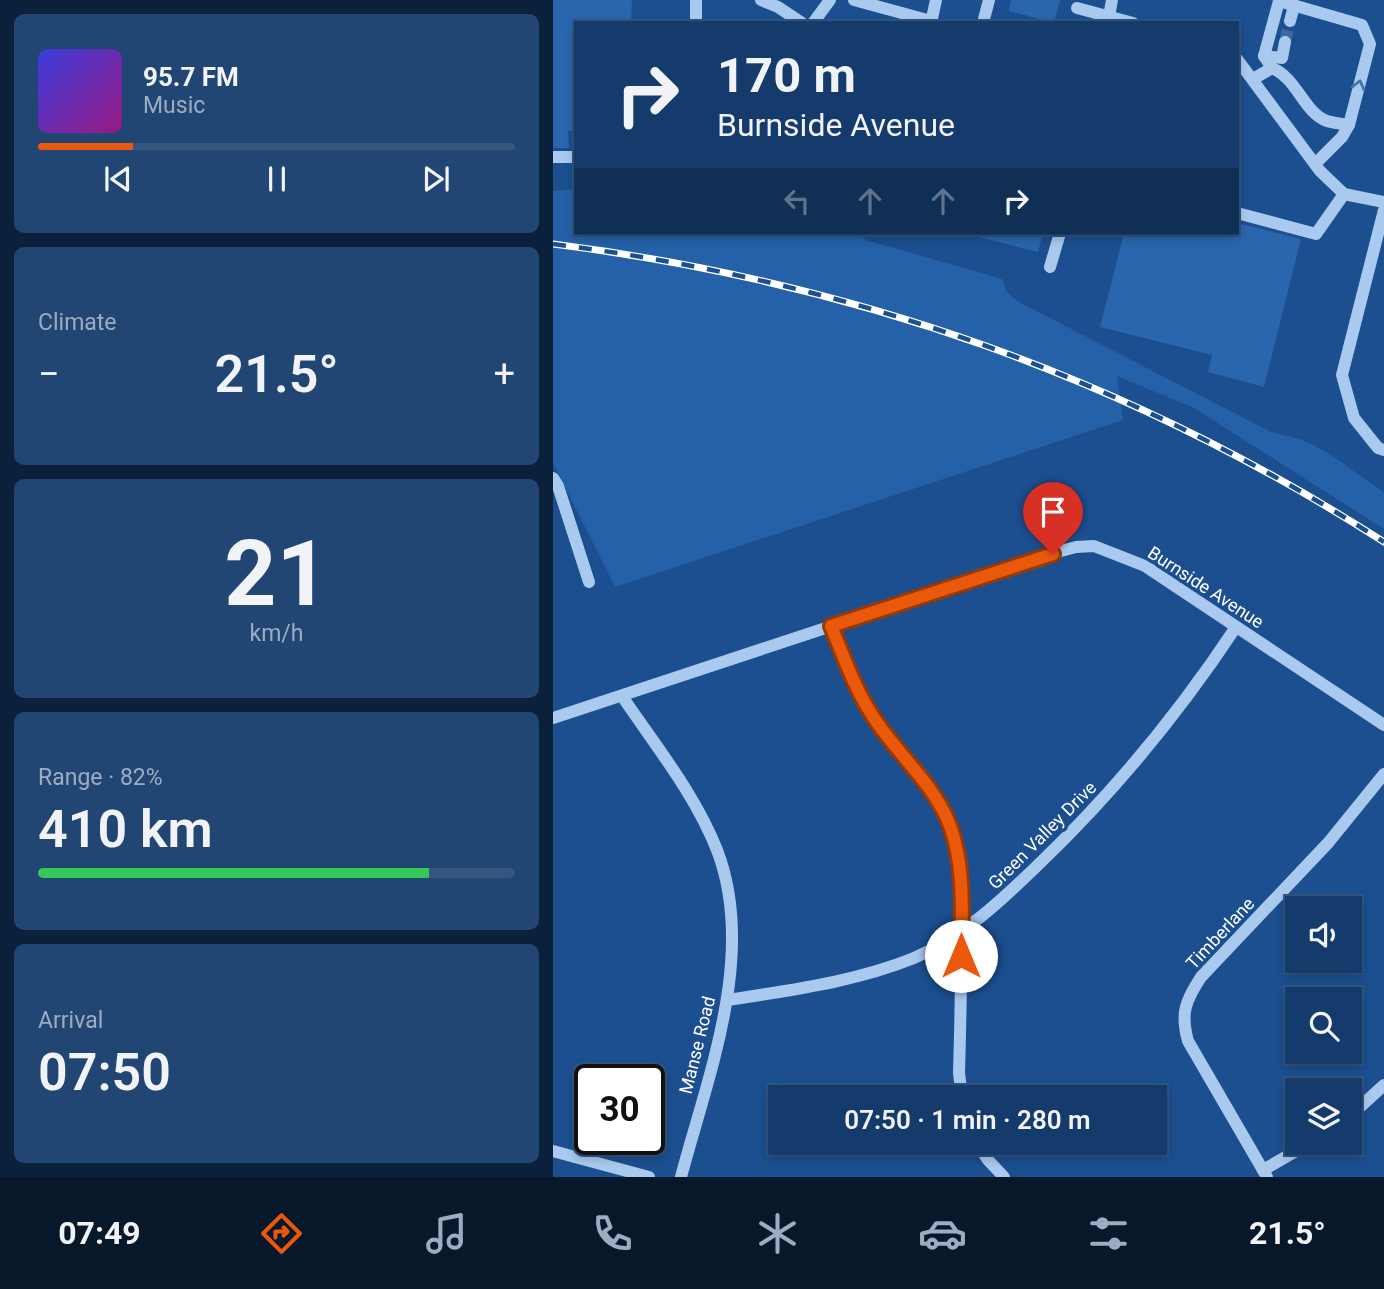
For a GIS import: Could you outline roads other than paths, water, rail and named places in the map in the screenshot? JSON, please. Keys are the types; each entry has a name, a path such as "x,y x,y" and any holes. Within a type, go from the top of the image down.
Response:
{"street":[{"path":"696,0 696,21"},
{"path":"761,0 799,21"},
{"path":"814,21 830,0"},
{"path":"854,0 928,21"},
{"path":"931,21 936,0"},
{"path":"984,21 989,0"},
{"path":"1077,8 1108,19 1112,0"},
{"path":"1315,164 1342,137 1349,125 1370,44 1362,25 1279,1 1264,56 1272,68 1284,75 1317,115 1327,121 1349,125"},
{"path":"1290,21 1294,6"},
{"path":"1264,56 1282,58 1285,42"},
{"path":"1239,62 1315,164 1344,194 1384,202"},
{"path":"1253,79 1272,68"},
{"path":"553,157 574,157"},
{"path":"1239,214 1316,234 1344,194"},
{"path":"1384,210 1342,375 1354,418 1378,448 1384,450"},
{"path":"1050,267 1060,235"},
{"path":"553,478 558,486 589,582"},
{"name":"Burnside Avenue","path":"553,718 1053,554 1076,547 1094,546 1145,566 1384,725"},
{"path":"831,626 873,718 922,777 950,825 961,888 961,1085"},
{"name":"Green Valley Drive","path":"728,1000 830,983 874,971 915,958 962,932 1005,898 1115,787 1190,695 1236,627"},
{"name":"Manse Road","path":"622,696 685,790 717,851 727,889 732,935 728,1000 681,1177"},
{"name":"Timberlane","path":"1265,1174 1188,1041 1184,1028 1188,997 1201,977 1328,843 1384,774"},
{"path":"1362,1105 1384,1085"},
{"path":"553,1151 649,1177"},
{"path":"985,1155 1004,1177"},
{"path":"1265,1174 1293,1155"}],"tunnel":[{"path":"1285,42 1290,21"}],"railway":[{"path":"553,244 665,261 774,284 881,312 985,346 1088,386 1188,432 1287,484 1384,542"}]}
